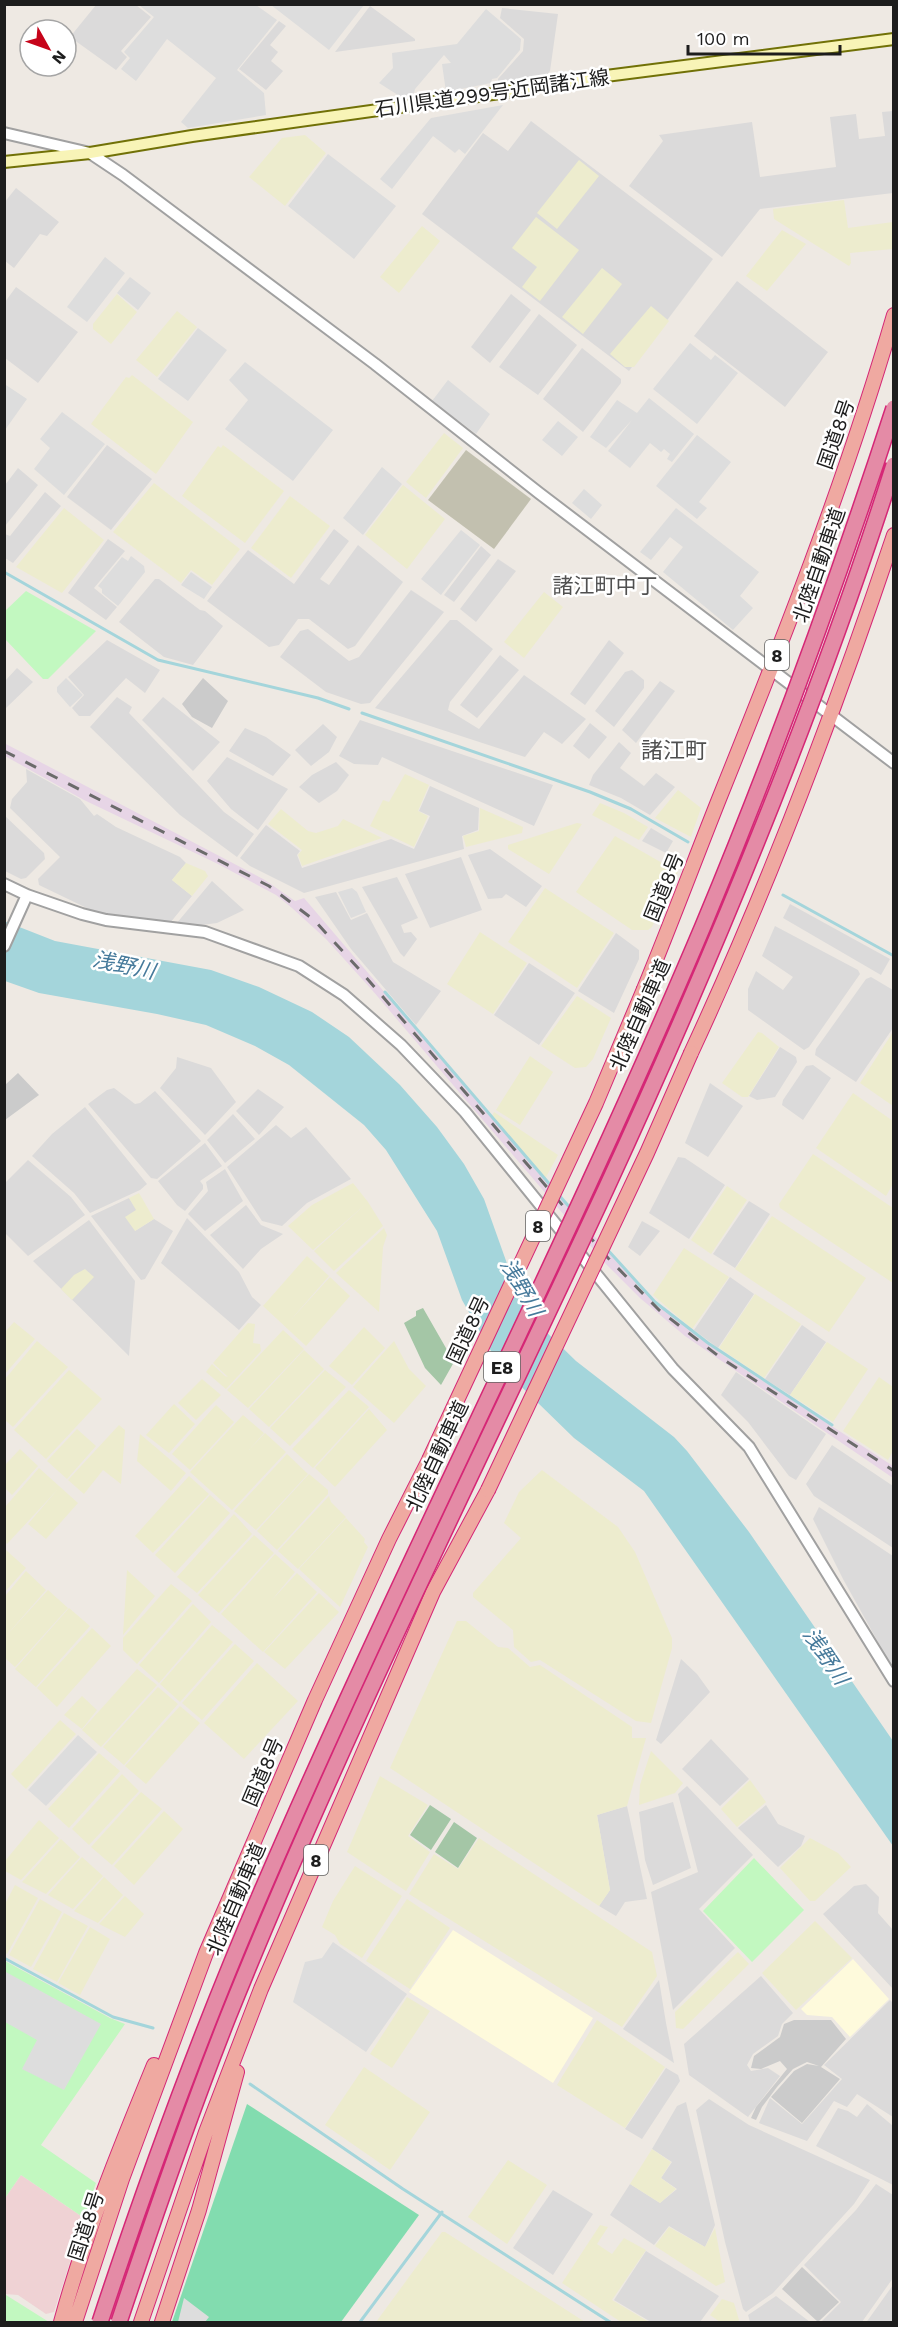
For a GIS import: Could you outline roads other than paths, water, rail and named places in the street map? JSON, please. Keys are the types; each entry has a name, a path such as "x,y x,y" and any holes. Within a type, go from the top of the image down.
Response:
{"highway":[{"name":"国道8号","path":"75,2322 122,2179 206,1953 315,1700 596,1103 644,989 771,670 829,514 876,378 894,315"},
{"name":"北陸自動車道","path":"100,2322 168,2124 259,1897 367,1656 597,1164 702,927 795,694 894,408"},
{"name":"北陸自動車道","path":"119,2322 188,2121 274,1905 383,1663 608,1183 718,934 817,685 894,465"},
{"name":"8","path":"141,2322 168,2240 261,1989 433,1592 488,1490 647,1153 755,906 831,715 894,535"},
{"path":"162,2322 199,2210 261,1989"},
{"path":"61,2322 77,2267 114,2160 160,2051 188,2000"}],"main road":[{"name":"石川県道299号近岡諸江線","path":"4,162 90,153 192,136 500,93 559,82 894,39"}],"street":[{"path":"4,133 90,153 174,212 894,763"},
{"path":"4,884 27,895 82,914 106,920 205,932 299,966 344,995 401,1045 465,1112 673,1369 749,1447 894,1681"},
{"path":"4,946 27,895"}],"water":[{"name":"浅野川","path":"4,921 55,941 211,970 259,987 312,1012 349,1037 400,1085 437,1127 464,1164 484,1199 510,1272 538,1324 576,1361 674,1437 687,1451 749,1532 893,1741 893,1846 644,1491 574,1438 499,1365 462,1300 437,1231 386,1150 364,1125 289,1065 255,1046 206,1025 39,993 5,981"}],"waterway":[{"path":"4,572 158,660 318,698 349,709"},
{"path":"362,713 590,792 631,809 688,842"},
{"path":"783,895 894,956"},
{"path":"385,992 552,1187"},
{"path":"558,1194 572,1210"},
{"path":"606,1248 655,1302 708,1343 832,1425"},
{"path":"4,1958 113,2017 153,2028"},
{"path":"250,2084 403,2189 610,2322"},
{"path":"360,2322 442,2212"}],"railway":[{"path":"4,751 269,886 314,920 608,1258 659,1310 721,1358 894,1471"}],"district":[{"name":"諸江町中丁","path":"605,585"},
{"name":"諸江町","path":"674,750"}]}
